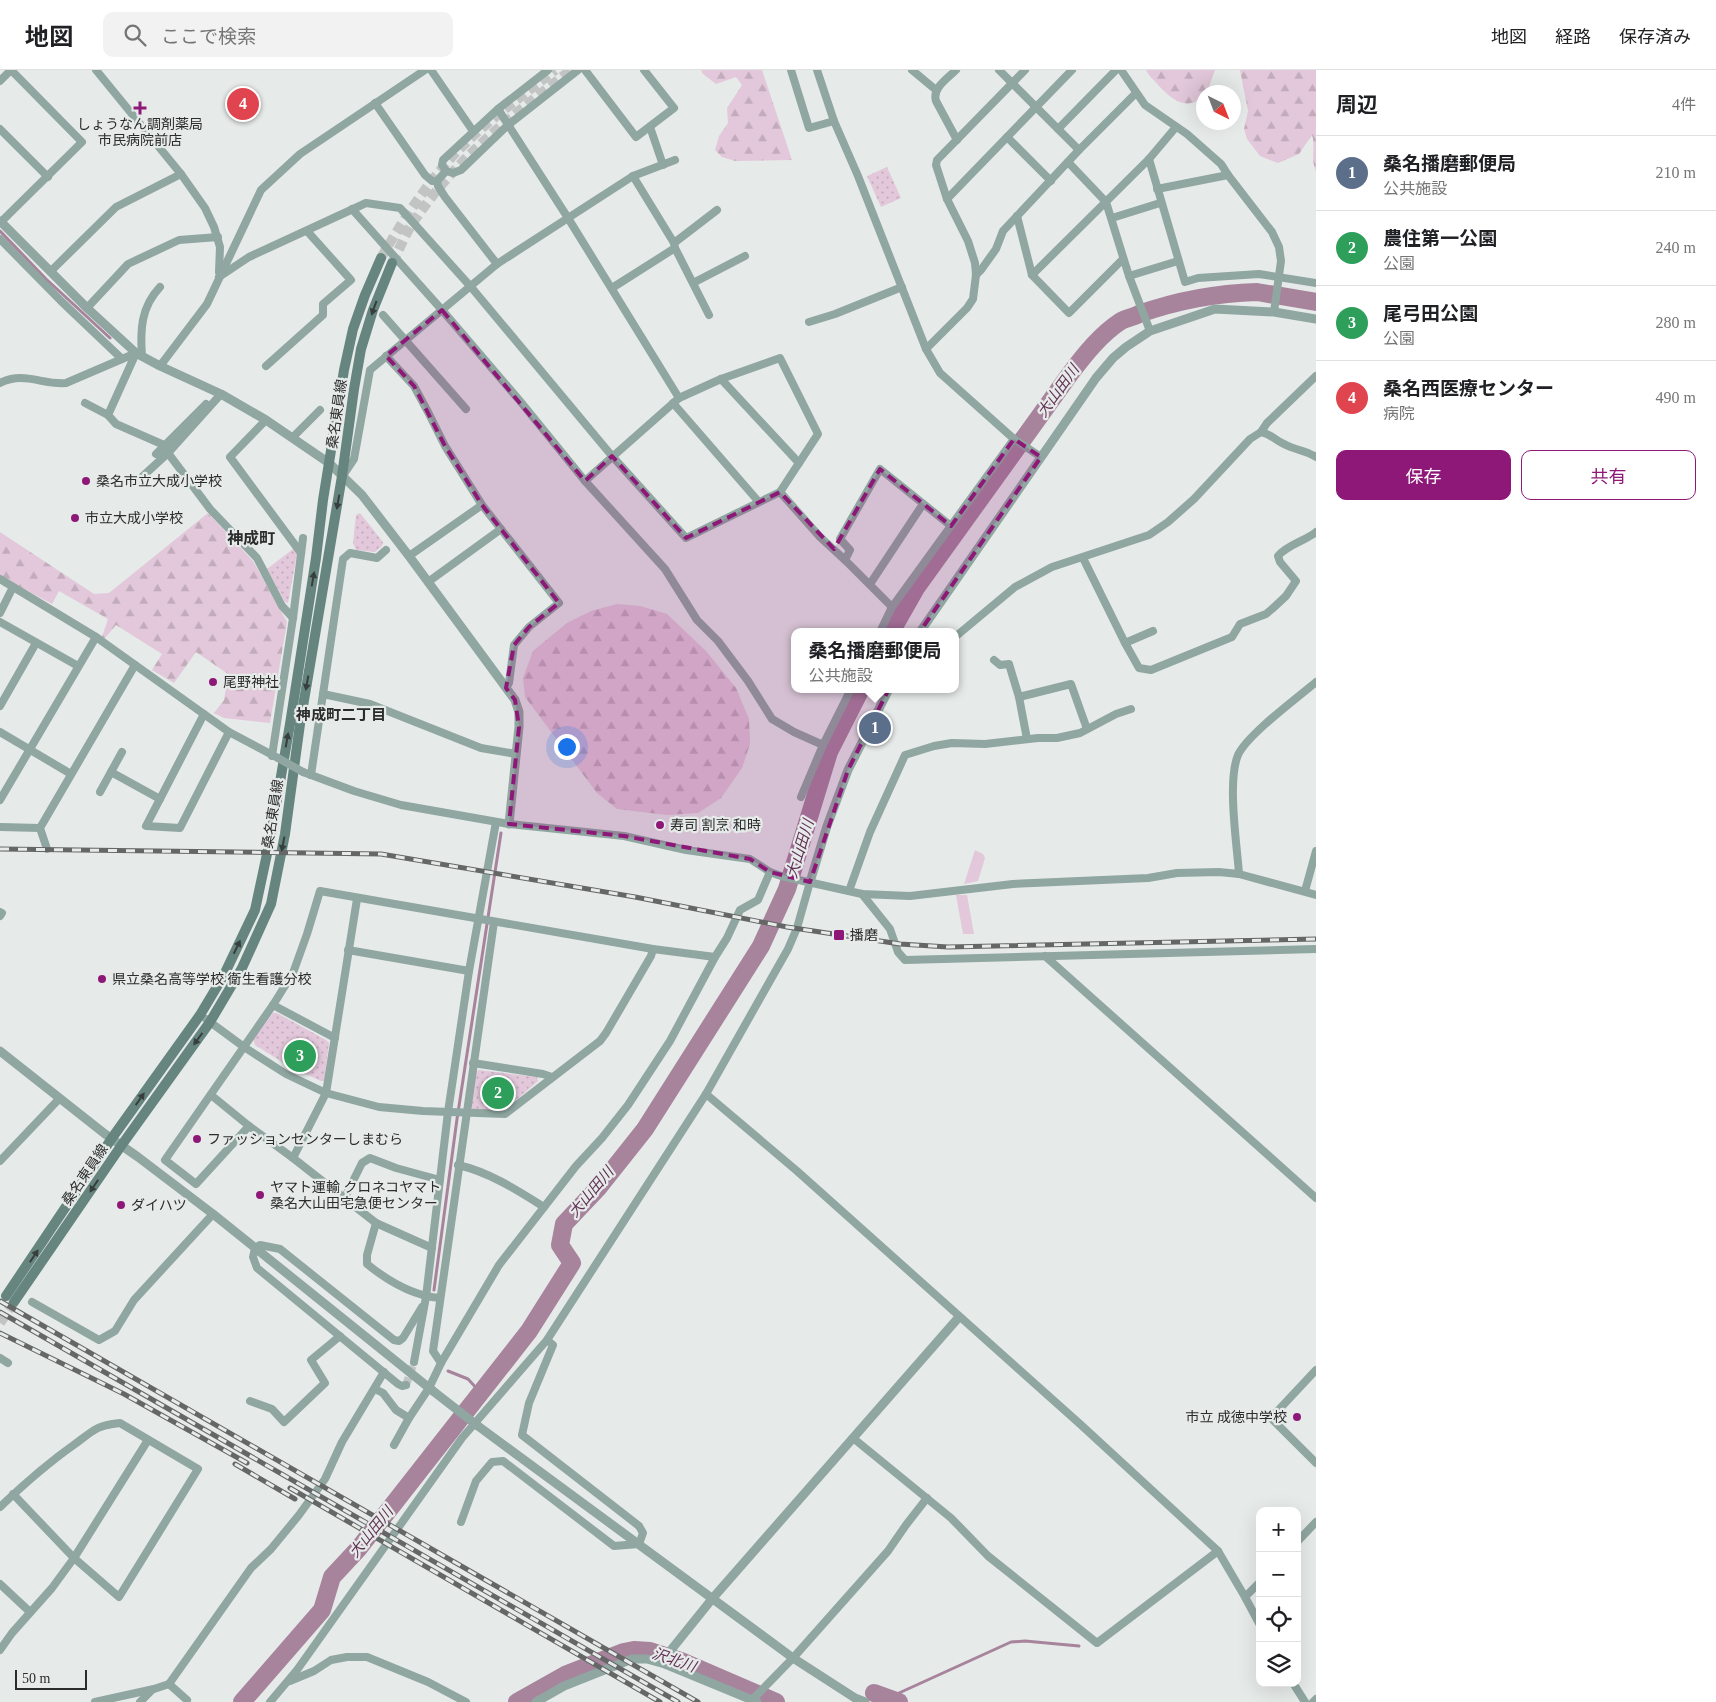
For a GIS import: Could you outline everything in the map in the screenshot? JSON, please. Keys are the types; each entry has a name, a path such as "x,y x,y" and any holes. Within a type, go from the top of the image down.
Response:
{"main road":[{"name":"桑名東員線","path":"381,258 353,329 344,370 273,823 255,910 224,974 200,1015 112,1138 10,1299 210,1022 242,968 271,904 285,834 300,724 342,476 361,349 373,310 392,263"}],"street":[{"path":"96,70 182,174 205,208 220,247 219,277"},
{"path":"160,366 207,304 261,190 300,154 425,70"},
{"path":"431,70 473,131"},
{"path":"548,70 498,109 443,160 442,165 446,171 453,173 461,170 508,125 578,70"},
{"path":"585,70 636,137 674,108 644,70"},
{"path":"791,70 809,128 834,121"},
{"path":"817,70 834,121 858,176 926,348 940,373 1016,440 1039,456"},
{"path":"912,70 936,90"},
{"path":"956,70 936,90 934,95 957,140"},
{"path":"999,70 1079,150"},
{"path":"926,348 967,308 973,299 976,275 975,262 968,241 947,198 936,165 937,160 1025,70"},
{"path":"947,198 1072,70"},
{"path":"1058,129 1116,70"},
{"path":"1121,70 1145,105 1208,151 1221,164 1272,232 1279,247 1281,261 1274,312"},
{"path":"0,81 8,71 82,142 1,222 87,308 139,354 160,366 219,393 293,437 329,463 362,496 409,556 515,700 519,712 509,824"},
{"path":"976,275 996,250 1003,231 1136,93"},
{"path":"375,103 425,175 432,181 437,181"},
{"path":"498,109 612,288 676,400 758,501"},
{"path":"650,127 663,164"},
{"path":"1032,275 1149,159 1176,127"},
{"path":"0,129 48,176"},
{"path":"1007,137 1051,181"},
{"path":"1149,159 1160,203 1185,282 1198,278 1259,274 1316,283"},
{"path":"342,476 354,459 370,370 497,264 633,176 674,160"},
{"path":"1068,162 1106,202 1123,259 1148,327"},
{"path":"437,181 446,171"},
{"path":"39,279 116,208 182,174"},
{"path":"1157,188 1228,175"},
{"path":"633,176 674,246 709,315"},
{"path":"437,181 445,197 497,264"},
{"path":"219,277 249,257 366,203 400,208 471,286 612,456 686,538 758,501 780,492 818,434 780,358 721,379 676,400 612,456 585,481"},
{"path":"1112,218 1160,203"},
{"path":"352,209 442,310 585,481 665,569 697,620 718,641 748,681 772,719 794,732 823,745"},
{"path":"612,288 674,246 718,210"},
{"path":"1017,216 1032,275 1069,313 1123,259"},
{"path":"9,230 0,238 61,301 122,359"},
{"path":"266,366 323,315 323,304 351,280 306,231"},
{"path":"87,308 128,264 179,240 218,238"},
{"path":"20,260 30,251"},
{"path":"693,283 745,256"},
{"path":"1129,276 1178,261"},
{"path":"108,415 139,354 141,323 150,300 160,287"},
{"path":"809,322 835,314 902,287"},
{"path":"61,301 71,291"},
{"path":"923,628 1039,456 1096,378 1113,358 1148,327 1215,309 1274,312 1316,319"},
{"path":"383,315 466,409"},
{"path":"96,334 105,325"},
{"path":"0,382 19,377 56,384 66,383 122,359 139,354"},
{"path":"386,356 414,386 445,446 482,505 559,603 528,627 514,645 509,683 506,688"},
{"path":"959,634 1015,587 1052,567 1149,535 1168,522 1194,500 1250,439 1261,432 1267,423 1316,376"},
{"path":"721,379 800,463"},
{"path":"143,476 219,393"},
{"path":"85,403 108,415 116,424 166,449 210,509 257,558 282,606 293,618"},
{"path":"293,437 320,410"},
{"path":"266,420 230,457 301,554"},
{"path":"1261,432 1270,434 1283,444 1310,453 1316,457"},
{"path":"882,628 892,607 1016,440"},
{"path":"156,454 166,449"},
{"path":"845,560 850,550 840,539 880,470 951,526"},
{"path":"780,492 820,537 892,607"},
{"path":"870,584 923,504"},
{"path":"409,556 482,505"},
{"path":"428,582 501,529"},
{"path":"1083,558 1139,668 1151,670 1232,637 1240,624 1266,614 1278,604 1296,582 1280,562 1278,556 1282,551 1316,532"},
{"path":"275,757 303,538"},
{"path":"307,773 323,694 343,558 350,553 377,558 386,550"},
{"path":"0,579 96,637 229,732 307,773 354,791 401,805 509,824 624,836 686,850 750,859 770,872 781,876 862,894 910,896 1013,884 1148,878 1177,873 1218,872 1239,874 1316,895"},
{"path":"0,613 13,587"},
{"path":"0,622 78,666"},
{"path":"1126,644 1153,631"},
{"path":"0,800 96,637"},
{"path":"0,706 36,643"},
{"path":"994,660 1000,665 1009,664 1019,696 1027,739"},
{"path":"47,848 40,828 135,665"},
{"path":"1239,874 1233,787 1234,768 1238,755 1243,746 1316,682"},
{"path":"1019,696 1072,684 1087,729"},
{"path":"801,797 823,745 849,693"},
{"path":"270,1702 288,1682 462,1438 547,1340 706,1094 788,949 797,928 808,882 848,770 887,693"},
{"path":"323,694 370,704 481,748 516,754"},
{"path":"849,891 870,832 906,755 934,746 952,743 985,744 1057,738 1080,733 1130,709"},
{"path":"204,714 146,826 180,828 229,732"},
{"path":"0,732 71,774"},
{"path":"100,792 122,752"},
{"path":"111,772 160,799"},
{"path":"441,1363 433,1351 458,1165 458,1112 469,971 481,920 496,822"},
{"path":"0,828 40,828"},
{"path":"1305,891 1316,851"},
{"path":"394,1445 409,1418 431,1389 441,1363 500,1265 544,1207 628,1105 670,1042 727,938 740,910 758,900 770,872"},
{"path":"249,1126 196,1184 165,1160 273,1005 292,972 307,934 320,891 357,899 653,949 715,957"},
{"path":"862,894 890,929 898,952 905,960 1316,949"},
{"path":"293,1158 326,1093 357,899"},
{"path":"414,1362 425,1300 440,1180 473,1063 493,922"},
{"path":"200,1015 286,1074 326,1093 379,1107 504,1114 600,1040 651,956 653,949"},
{"path":"348,950 469,971"},
{"path":"1046,956 1316,1198"},
{"path":"273,1005 335,1038"},
{"path":"0,1051 59,1099 213,1214 478,1426 792,1658 853,1700 865,1702"},
{"path":"473,1063 552,1077"},
{"path":"706,1094 797,1171 1080,1424 1218,1551 1256,1618"},
{"path":"211,1095 376,1223 432,1248"},
{"path":"0,1160 59,1099"},
{"path":"344,1199 362,1163 370,1158 396,1168 440,1180"},
{"path":"458,1165 473,1169 515,1189 544,1207"},
{"path":"32,1302 99,1340 115,1331 134,1300 213,1214"},
{"path":"376,1223 366,1264 425,1300 440,1298"},
{"path":"406,1385 398,1384 257,1268 253,1258 255,1248 260,1245 280,1249 394,1340 399,1341 403,1338 425,1300"},
{"path":"666,1662 671,1650 712,1599 959,1317"},
{"path":"250,1401 272,1409 284,1422 325,1383 311,1360 340,1336"},
{"path":"547,1340 553,1345 529,1403 522,1436 639,1526 643,1533 638,1544"},
{"path":"0,1358 8,1363"},
{"path":"1316,1370 1271,1418 1316,1462"},
{"path":"95,1702 169,1684 251,1568 299,1516 325,1479 342,1442 384,1372"},
{"path":"375,1389 383,1393 396,1410 409,1418"},
{"path":"0,1507 13,1494 44,1467 97,1428 120,1423 198,1469 119,1597 74,1558 13,1494"},
{"path":"853,1438 951,1518 988,1556 1097,1643 1218,1551"},
{"path":"0,1650 12,1633 52,1588 74,1558 148,1440"},
{"path":"461,1522 476,1481 492,1462 503,1460 614,1546 638,1544"},
{"path":"536,1702 564,1686 632,1659 647,1658 666,1662 757,1697 888,1551 927,1498"},
{"path":"1301,1538 1315,1525"},
{"path":"0,1584 30,1612"},
{"path":"1245,1597 1256,1586"},
{"path":"288,1682 331,1660 346,1657 367,1657 428,1682 466,1702"},
{"path":"169,1684 187,1700"},
{"path":"1296,1687 1305,1702"},
{"path":"140,1702 154,1689"},
{"path":"1313,1702 1316,1699"}],"highlighted area":[{"path":"442,310 585,481 612,456 686,538 780,492 834,549 880,469 951,526 1014,439 1041,457 921,630 899,669 848,770 810,882 770,872 750,859 624,836 509,824 519,727 515,700 506,688 514,645 529,627 559,603 482,505 445,446 414,386 386,356"}],"green space":[{"path":"701,70 762,70 792,160 735,161 722,157 715,150 719,136 728,123 727,108 742,85 736,77 716,84 703,74"},
{"path":"1146,70 1215,70 1210,85 1196,85 1196,101 1190,103 1180,102 1169,96"},
{"path":"1240,70 1316,70 1316,171 1313,162 1312,135 1299,154 1278,163 1260,156 1247,139 1244,129 1248,111"},
{"path":"887,167 901,198 881,207 867,176"},
{"path":"208,513 253,561 287,622 270,723 224,718 214,713 224,700 228,674 196,652 174,683 152,670 162,654 116,625 105,638 102,637 108,619 59,591 52,604 0,576 0,532 94,594 109,593"},
{"path":"360,513 383,542 382,546 375,552 356,550 353,543 356,515"},
{"path":"293,549 297,554 288,603 285,602 267,569"},
{"path":"617,604 640,606 667,614 706,651 736,688 749,719 750,744 742,768 721,798 698,813 667,815 617,809 597,793 525,697 523,678 533,651 567,623 591,611"},
{"path":"975,850 983,854 985,858 978,881 964,884"},
{"path":"956,895 967,895 974,934 963,934"},
{"path":"273,1013 277,1013 329,1043 324,1081 290,1067 255,1045 253,1039"},
{"path":"479,1070 537,1077 538,1081 505,1110 473,1110 469,1104 473,1073"}],"waterway":[{"path":"0,231 46,279 110,338"},
{"name":"大山田川","path":"893,628 916,588 1070,374 1081,359 1114,326 1123,320 1168,305 1197,298 1227,294 1257,292 1316,302"},
{"name":"大山田川","path":"242,1702 322,1610 332,1577 359,1548 529,1331 572,1263 560,1245 564,1224 599,1187 645,1129 761,946 787,889 829,752 859,693"},
{"path":"434,1290 457,1119 501,833"},
{"path":"448,1371 468,1379 480,1392"},
{"path":"888,1698 1011,1642 1025,1641 1079,1646"},
{"name":"沢北川","path":"517,1702 565,1675 624,1652 634,1650 650,1651 681,1661 776,1702"},
{"name":"沢北川","path":"874,1693 899,1702"}],"tunnel":[{"path":"381,258 413,206 451,158 488,123 555,70"},
{"path":"392,263 409,229 444,182 463,161 504,123 571,70"},
{"path":"0,1323 14,1302"},
{"path":"406,1385 414,1362"}],"railway":[{"path":"0,849 381,854 635,897 787,927 900,944 948,947 1316,939"},
{"path":"0,1301 698,1702"},
{"path":"0,1312 678,1702"},
{"path":"0,1333 124,1394 247,1463"},
{"path":"235,1464 295,1499"},
{"path":"290,1488 660,1702"}],"place":[{"name":"桑名西医療センター","path":"243,104"},
{"name":"しょうなん調剤薬局 市民病院前店","path":"140,108"},
{"name":"桑名市立大成小学校","path":"86,481"},
{"name":"市立大成小学校","path":"75,518"},
{"name":"尾野神社","path":"213,682"},
{"name":"桑名播磨郵便局","path":"875,728"},
{"name":"寿司 割烹 和時","path":"660,825"},
{"name":"播磨","path":"839,935"},
{"name":"県立桑名高等学校 衛生看護分校","path":"102,979"},
{"name":"尾弓田公園","path":"300,1056"},
{"name":"農住第一公園","path":"498,1093"},
{"name":"ファッションセンターしまむら","path":"197,1139"},
{"name":"ヤマト運輸 クロネコヤマト 桑名大山田宅急便センター","path":"260,1195"},
{"name":"ダイハツ","path":"121,1205"},
{"name":"市立 成徳中学校","path":"1297,1417"}],"district":[{"name":"神成町","path":"251,538"},
{"name":"神成町二丁目","path":"341,715"}]}
